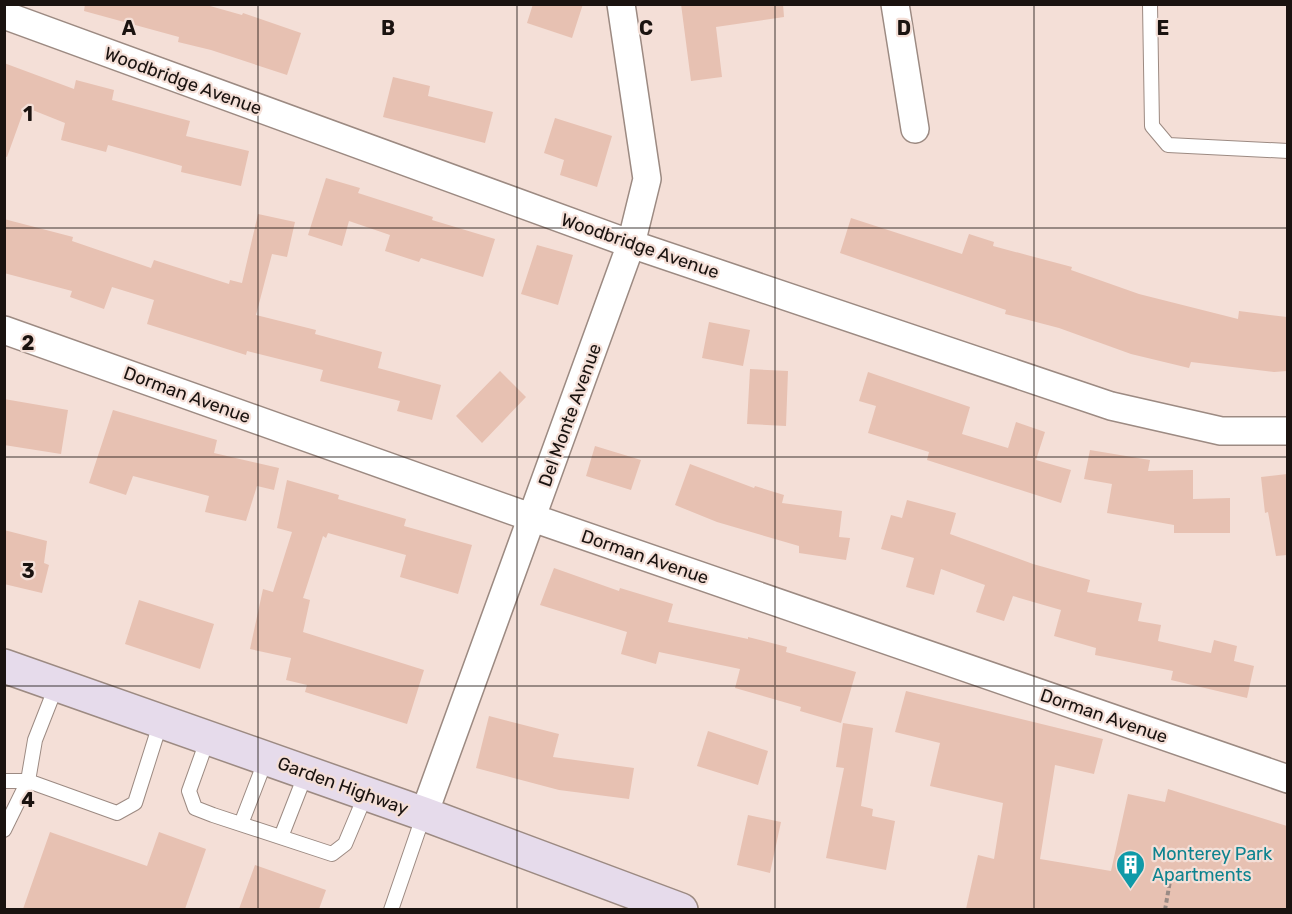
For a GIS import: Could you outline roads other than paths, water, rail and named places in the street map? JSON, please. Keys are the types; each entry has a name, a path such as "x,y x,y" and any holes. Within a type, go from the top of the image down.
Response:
{"main road":[{"name":"Garden Highway","path":"4,666 424,814 681,909"}],"street":[{"name":"Del Monte Avenue","path":"424,814 631,244 647,179 621,4"},
{"path":"895,4 915,129"},
{"name":"Woodbridge Avenue","path":"4,15 631,244 1111,406 1221,431 1287,430"},
{"name":"Dorman Avenue","path":"4,330 533,518 1287,779"}],"lane":[{"path":"1150,4 1152,126 1167,145 1287,151"},
{"path":"4,830 28,781 35,740 57,684"},
{"path":"4,780 28,781 117,813 135,803 160,721"},
{"path":"208,738 189,791 195,808 332,854 345,844 366,794"},
{"path":"241,824 266,758"},
{"path":"281,837 306,773"},
{"path":"391,909 424,814"}],"place":[{"name":"Monterey Park Apartments","path":"1131,890"}]}
